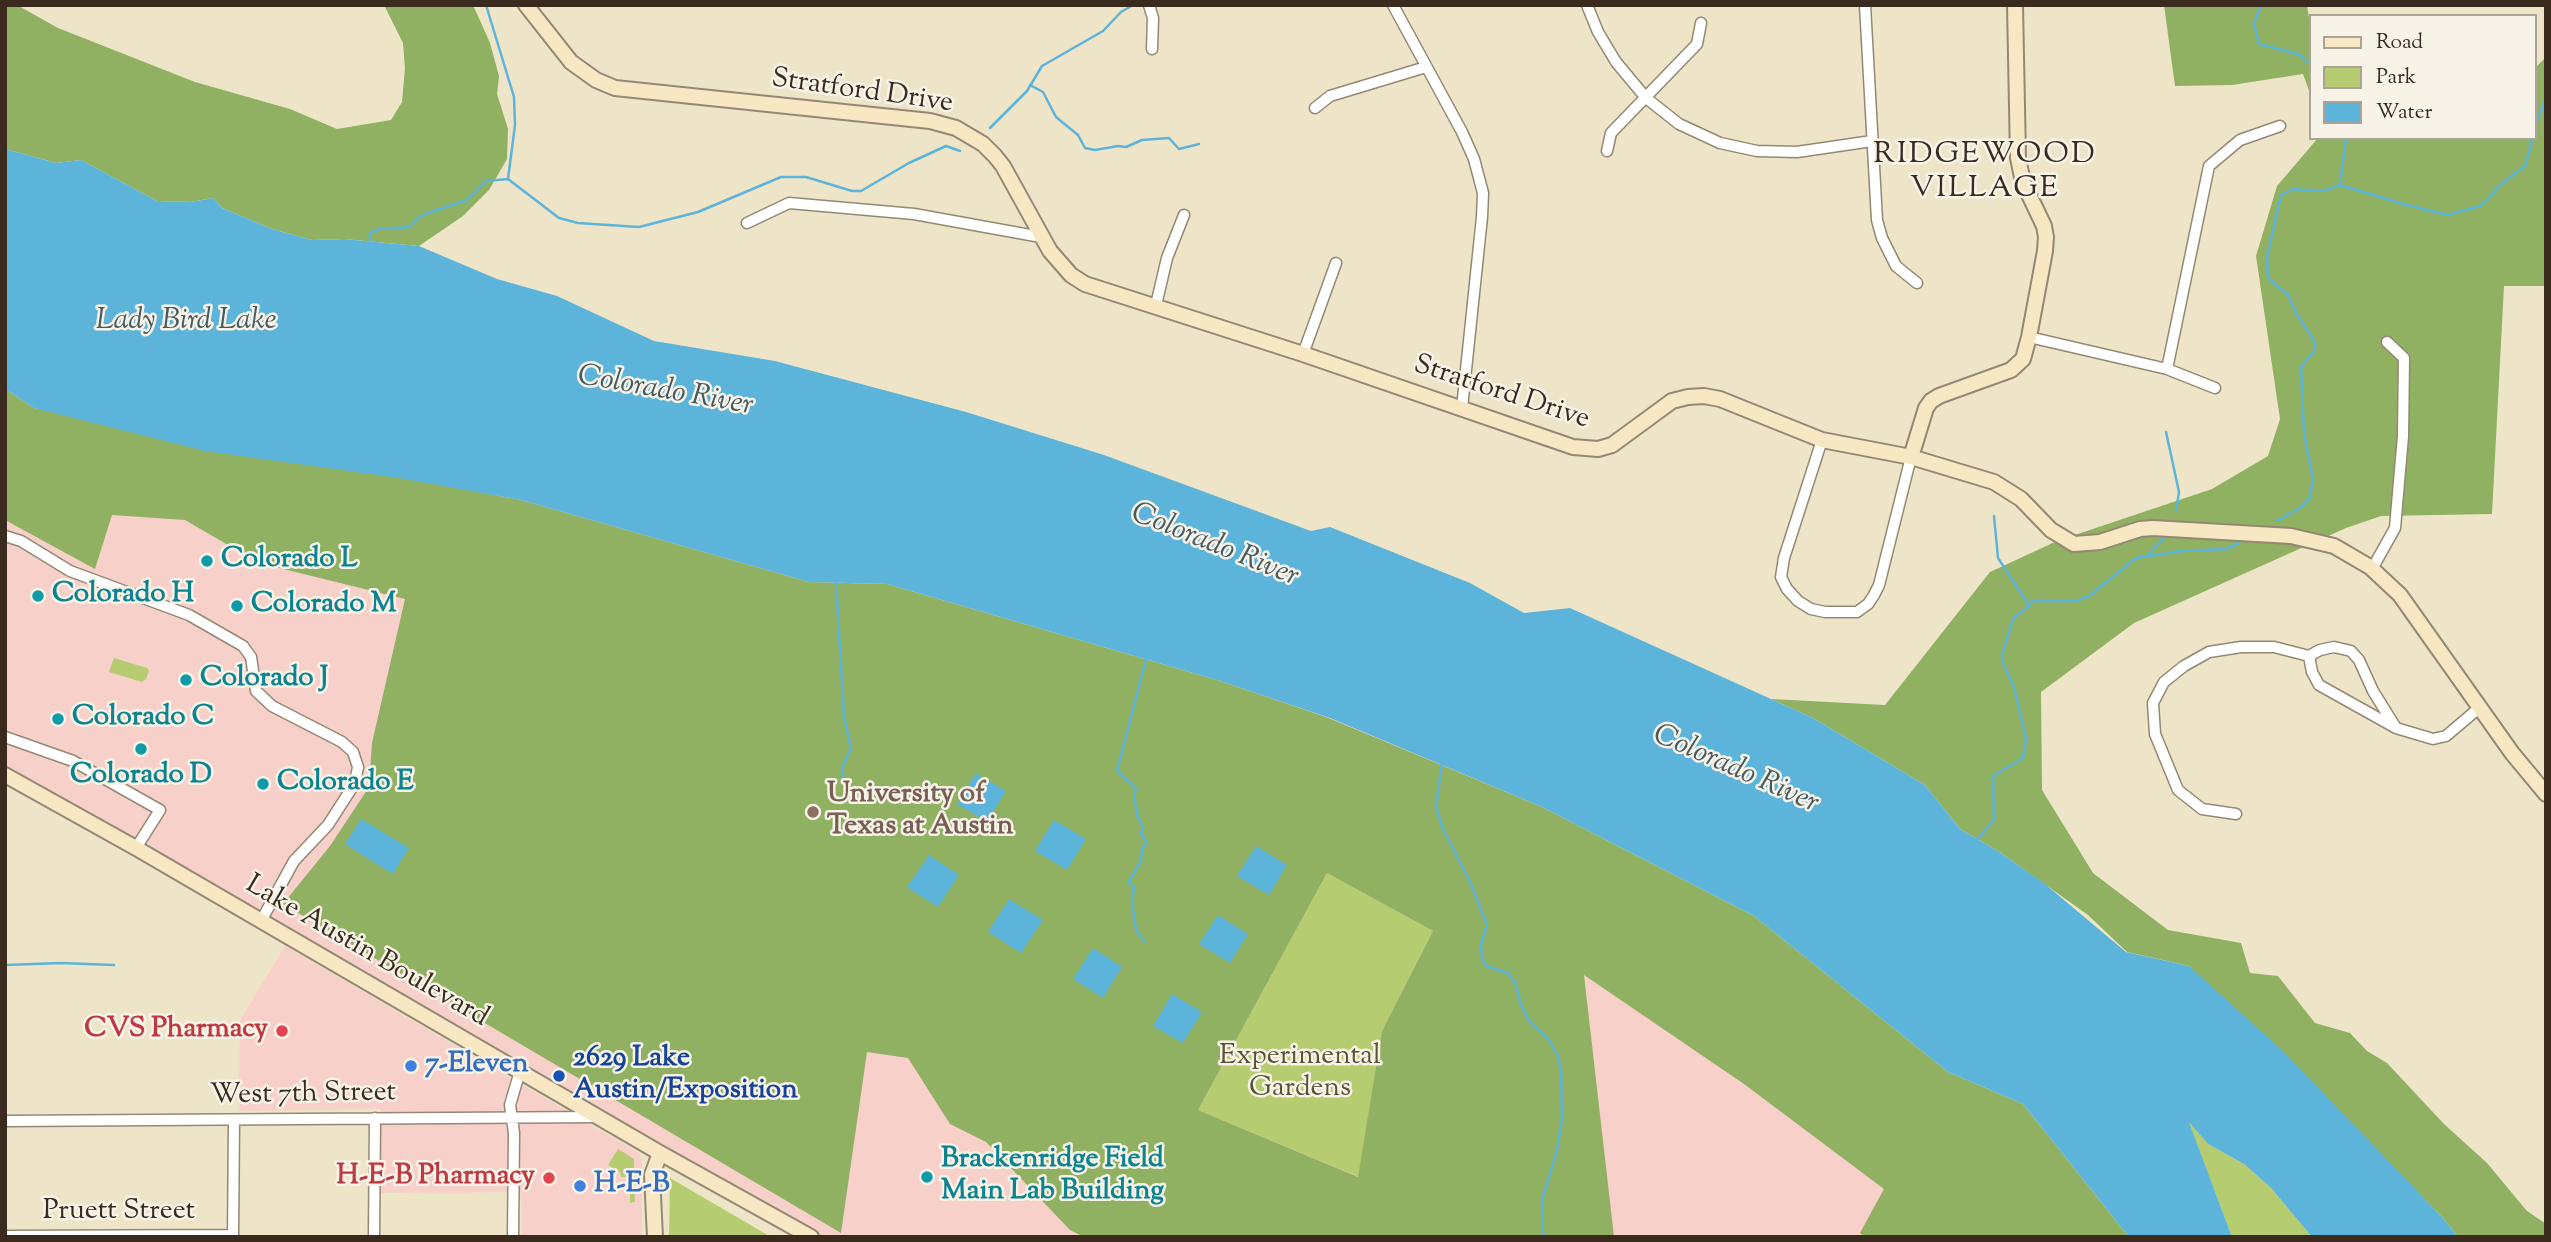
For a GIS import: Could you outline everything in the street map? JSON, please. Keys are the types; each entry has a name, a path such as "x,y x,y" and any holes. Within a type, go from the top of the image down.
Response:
{"street":[{"name":"Stratford Drive","path":"526,5 571,62 596,80 615,88 930,121 956,128 983,144 1003,166 1049,251 1070,275 1086,284 1303,354 1573,447 1598,449 1624,437 1672,401 1688,397 1720,399 1822,440 1911,457 1994,482 2021,499 2052,530 2074,544 2100,541 2140,528 2153,528 2291,536 2334,546 2372,569 2406,603 2479,708 2546,794"},
{"path":"1149,5 1153,18 1152,49"},
{"path":"1393,5 1462,132 1474,159 1483,193 1462,408"},
{"path":"1587,5 1598,32 1616,62 1646,98 1679,124 1720,143 1757,151 1797,152 1872,141"},
{"path":"1865,5 1877,219 1882,239 1896,267 1917,283"},
{"path":"1822,440 1784,558 1781,577 1787,589 1811,609 1838,614 1857,612 1868,604 1879,585 1926,408 1939,396 2011,370 2023,359 2029,337 2046,237 2044,226 2023,182 2018,158 2015,5"},
{"path":"1607,151 1611,133 1697,44 1701,23"},
{"path":"1315,108 1330,96 1426,67"},
{"path":"2166,369 2209,166 2240,140 2280,126"},
{"path":"747,223 789,203 914,214 1041,237"},
{"path":"1156,306 1167,258 1184,215"},
{"path":"1303,354 1336,263"},
{"path":"2029,337 2166,369 2215,388"},
{"path":"2372,569 2395,528 2403,436 2404,358 2387,342"},
{"path":"5,536 21,541 70,571 189,615 243,646 251,657 256,691 272,706 342,742 353,752 358,767 355,783 328,825 294,862 261,921"},
{"path":"2236,814 2202,809 2178,790 2155,734 2153,703 2164,681 2183,666 2209,653 2241,647 2274,647 2309,656 2334,647 2351,651 2359,660 2373,691 2396,728"},
{"path":"2309,656 2312,672 2319,685 2396,728 2433,739 2446,736 2479,708"},
{"path":"5,737 73,761 160,810 136,848"},
{"name":"Lake Austin Boulevard","path":"5,775 136,848 660,1153 811,1237"},
{"path":"513,1237 513,1117 510,1105 520,1071"},
{"name":"West 7th Street","path":"5,1121 602,1117"},
{"path":"374,1237 375,1118"},
{"path":"233,1120 233,1236"},
{"path":"656,1237 652,1175 660,1153"},
{"name":"Pruett Street","path":"5,1236 233,1236"}],"shaded area":[{"name":"University of Texas at Austin","path":"5,389 399,478 521,500 1217,680 1330,718 1542,807 2129,1237 811,1237 5,775"},
{"path":"285,946 639,1153 642,1160 642,1237 522,1237 521,1192 381,1193 380,1109 239,1111 240,1020"}],"green space":[{"path":"5,5 17,5 58,28 195,82 290,109 337,129 391,120 402,102 405,68 403,43 384,5 473,5 490,43 499,76 497,94 508,129 507,159 489,190 463,216 419,246 344,239 312,240 272,229 222,208 213,198 191,202 157,201 81,160 56,163 5,149"},
{"path":"2164,5 2307,5 2310,24 2310,93 2303,74 2232,85 2175,86"},
{"path":"2546,57 2546,286 2504,286 2492,514 2381,516 2346,528 2134,623 2041,692 2042,790 2093,873 2168,930 2241,943 2250,973 2278,976 2315,1023 2350,1033 2367,1051 2387,1063 2444,1124 2487,1163 2527,1211 2546,1224 2546,1237 2458,1237 2363,1136 2189,966 2127,952 2088,915 1998,851 1960,829 1925,785 1813,718 1771,699 1885,705 1990,572 2057,541 2212,489 2268,456 2280,419 2256,256 2277,186 2316,140 2537,140 2537,66"},
{"name":"University of Texas at Austin","path":"5,389 34,408 521,500 809,582 887,584 1217,680 1326,717 1542,807 1754,916 1948,1072 2023,1104 2129,1237 1865,1237 1860,1233 1884,1189 1744,1084 1584,975 1614,1237 1084,1237 1070,1230 986,1142 950,1124 908,1058 867,1052 841,1233 283,904 330,846 369,787 372,743 405,599 259,563 185,520 112,515 95,569 5,520","holes":["1327,873 1433,931 1382,1031 1358,1177 1198,1110"]},
{"path":"114,658 147,668 149,671 146,679 142,682 109,672"},
{"name":"Experimental Gardens","path":"1327,873 1433,931 1382,1031 1359,1177 1198,1110"},
{"path":"2188,1120 2208,1144 2244,1164 2271,1188 2312,1237 2232,1237"},
{"path":"618,1149 634,1159 635,1202 630,1203 630,1177 621,1177 620,1172 608,1165"},
{"path":"670,1178 771,1237 669,1237"}],"water":[{"name":"Lady Bird Lake","path":"5,149 56,163 81,160 157,201 191,202 213,198 222,208 272,229 312,240 344,239 419,246 497,279 557,296 654,341 775,361 966,412 1104,455 1311,531 1330,527 1470,583 1524,613 1570,608 1813,718 1925,785 1960,829 1998,851 2045,884 2126,952 2189,966 2283,1051 2458,1237 2312,1237 2271,1188 2244,1164 2208,1144 2189,1122 2232,1237 2129,1237 2023,1104 1948,1072 1754,916 1542,807 1330,718 1217,680 887,584 809,582 521,500 399,478 205,451 34,408 5,389"},
{"path":"976,773 1006,791 987,822 957,804"},
{"path":"361,819 409,848 393,874 345,844"},
{"path":"1054,820 1086,839 1067,870 1035,851"},
{"path":"1256,846 1287,865 1269,895 1237,876"},
{"path":"929,855 959,875 938,907 907,887"},
{"path":"1009,899 1043,920 1021,953 988,932"},
{"path":"1218,915 1248,934 1230,963 1199,944"},
{"path":"1093,948 1122,967 1103,998 1073,979"},
{"path":"1172,994 1202,1012 1183,1043 1153,1026"}],"waterway":[{"path":"486,5 514,97 515,125 508,179"},
{"path":"990,128 1027,91 1042,66 1103,31 1121,12 1133,5"},
{"path":"2261,5 2254,24 2259,44 2298,54 2310,63"},
{"path":"1030,85 1043,92 1056,117 1078,135 1085,148 1095,150 1126,147 1142,140 1169,138 1179,149 1199,144"},
{"path":"2537,121 2546,97"},
{"path":"2277,521 2300,508 2309,499 2313,480 2304,433 2301,367 2315,350 2315,342 2288,295 2268,278 2267,257 2281,195 2293,189 2323,191 2340,185 2346,140"},
{"path":"2340,185 2448,215 2480,206 2486,201 2500,185 2526,165 2532,140"},
{"path":"370,244 370,233 379,229 410,227 425,214 467,200 486,181 508,179 559,218 578,223 639,227 698,212 781,177 806,177 852,191 861,191 909,163 946,146 960,151"},
{"path":"2166,432 2179,492 2176,511"},
{"path":"1994,516 1998,558 2029,605"},
{"path":"2147,556 2164,538"},
{"path":"1975,842 1994,820 1993,776 2023,758 2026,739 2014,687 2002,655 2013,619 2034,601 2075,601 2089,596 2136,558 2181,551 2226,549 2239,543"},
{"path":"836,581 844,717 851,748 842,768 846,795"},
{"path":"1145,942 1136,930 1132,903 1134,887 1128,883 1141,861 1142,849 1147,842 1141,834 1143,826 1138,818 1134,796 1136,788 1117,771 1147,656"},
{"path":"1442,763 1436,807 1443,829 1471,884 1487,925 1481,944 1482,957 1486,966 1508,973 1516,984 1520,1002 1529,1021 1549,1040 1558,1056 1561,1070 1562,1118 1557,1150 1542,1200 1543,1237"},
{"path":"5,965 114,965"}],"place":[{"name":"Colorado L","path":"207,561"},
{"name":"Colorado H","path":"38,596"},
{"name":"Colorado M","path":"237,606"},
{"name":"Colorado J","path":"186,680"},
{"name":"Colorado C","path":"58,719"},
{"name":"Colorado D","path":"141,749"},
{"name":"Colorado E","path":"263,784"},
{"name":"University of Texas at Austin","path":"813,812"},
{"name":"CVS Pharmacy","path":"282,1031"},
{"name":"7-Eleven","path":"411,1066"},
{"name":"2629 Lake Austin/Exposition","path":"559,1076"},
{"name":"Brackenridge Field Main Lab Building","path":"927,1177"},
{"name":"H-E-B Pharmacy","path":"549,1178"},
{"name":"H-E-B","path":"580,1186"}],"district":[{"name":"RIDGEWOOD VILLAGE","path":"1985,174"}],"water label":[{"name":"Colorado River","path":"665,393"},
{"name":"Colorado River","path":"1214,547"},
{"name":"Colorado River","path":"1735,771"}]}
